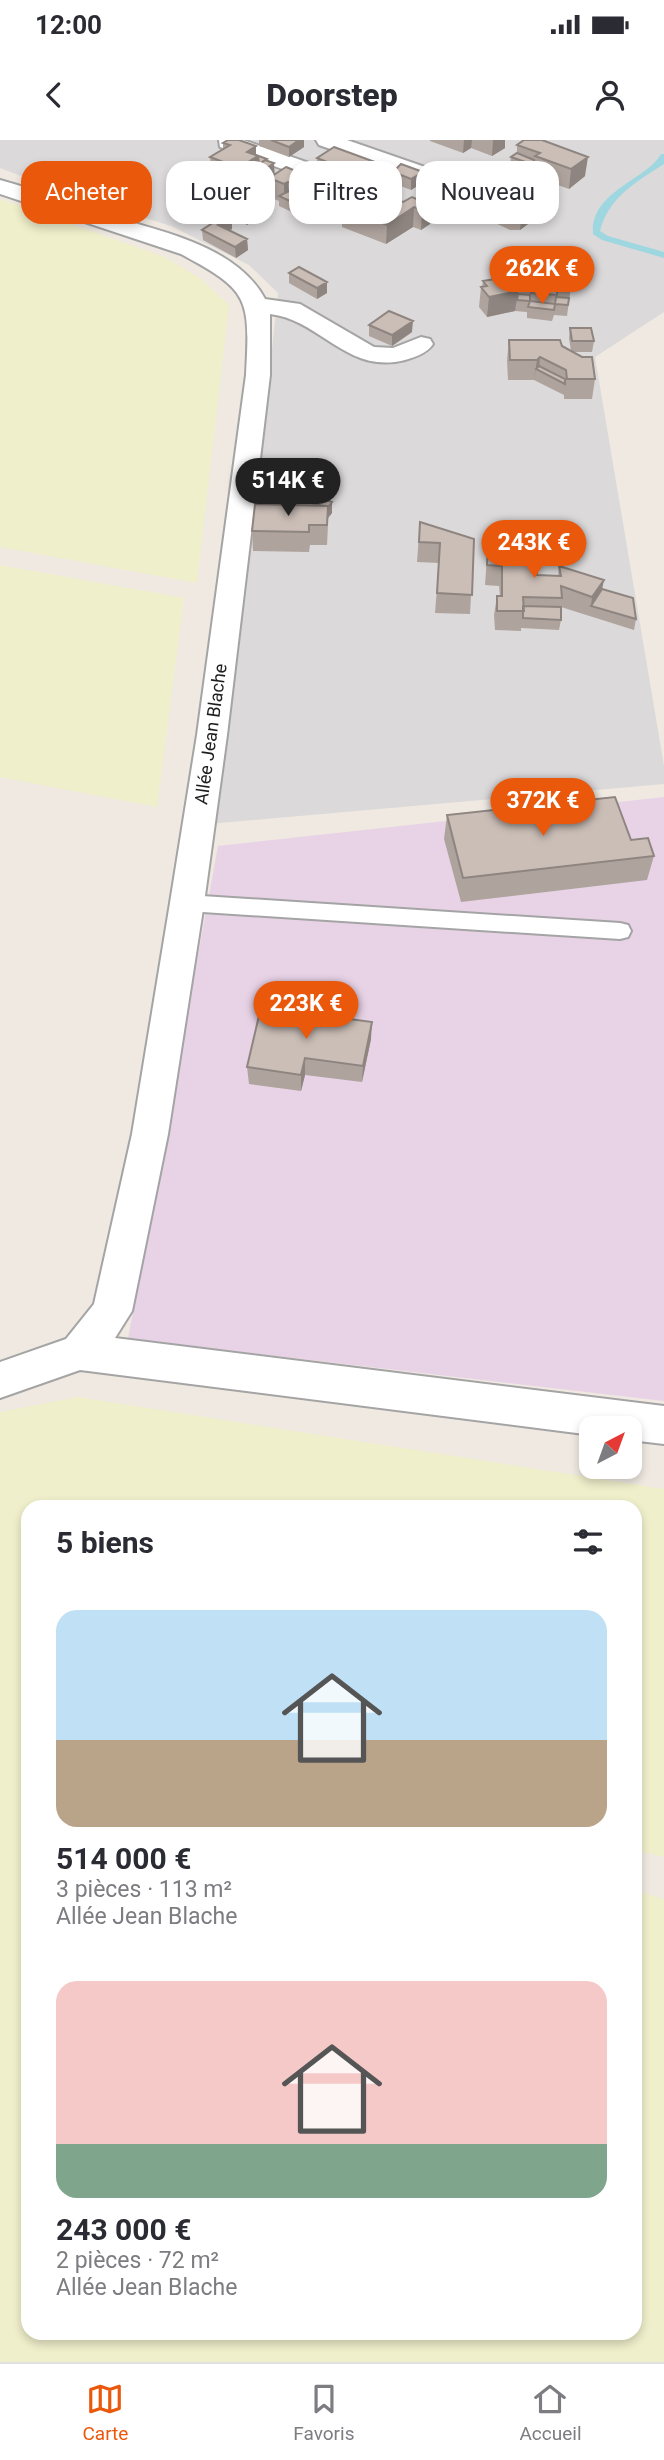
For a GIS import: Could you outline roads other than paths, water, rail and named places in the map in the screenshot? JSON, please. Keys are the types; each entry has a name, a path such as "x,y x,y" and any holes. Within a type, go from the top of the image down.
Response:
{"street":[{"path":"327,140 416,171"},
{"path":"227,141 289,163"},
{"path":"0,187 189,249 217,264 237,279 253,295 258,305 292,309 366,353 399,356 421,344"},
{"name":"Allée Jean Blache","path":"80,1352 112,1311 150,1134 212,735 235,535 258,375 261,321 258,305"},
{"path":"0,1380 80,1352 664,1425"}],"lane":[{"path":"187,903 621,931"}],"waterway":[{"path":"664,156 661,162 611,200 599,220 596,232 605,238 664,255"}]}
